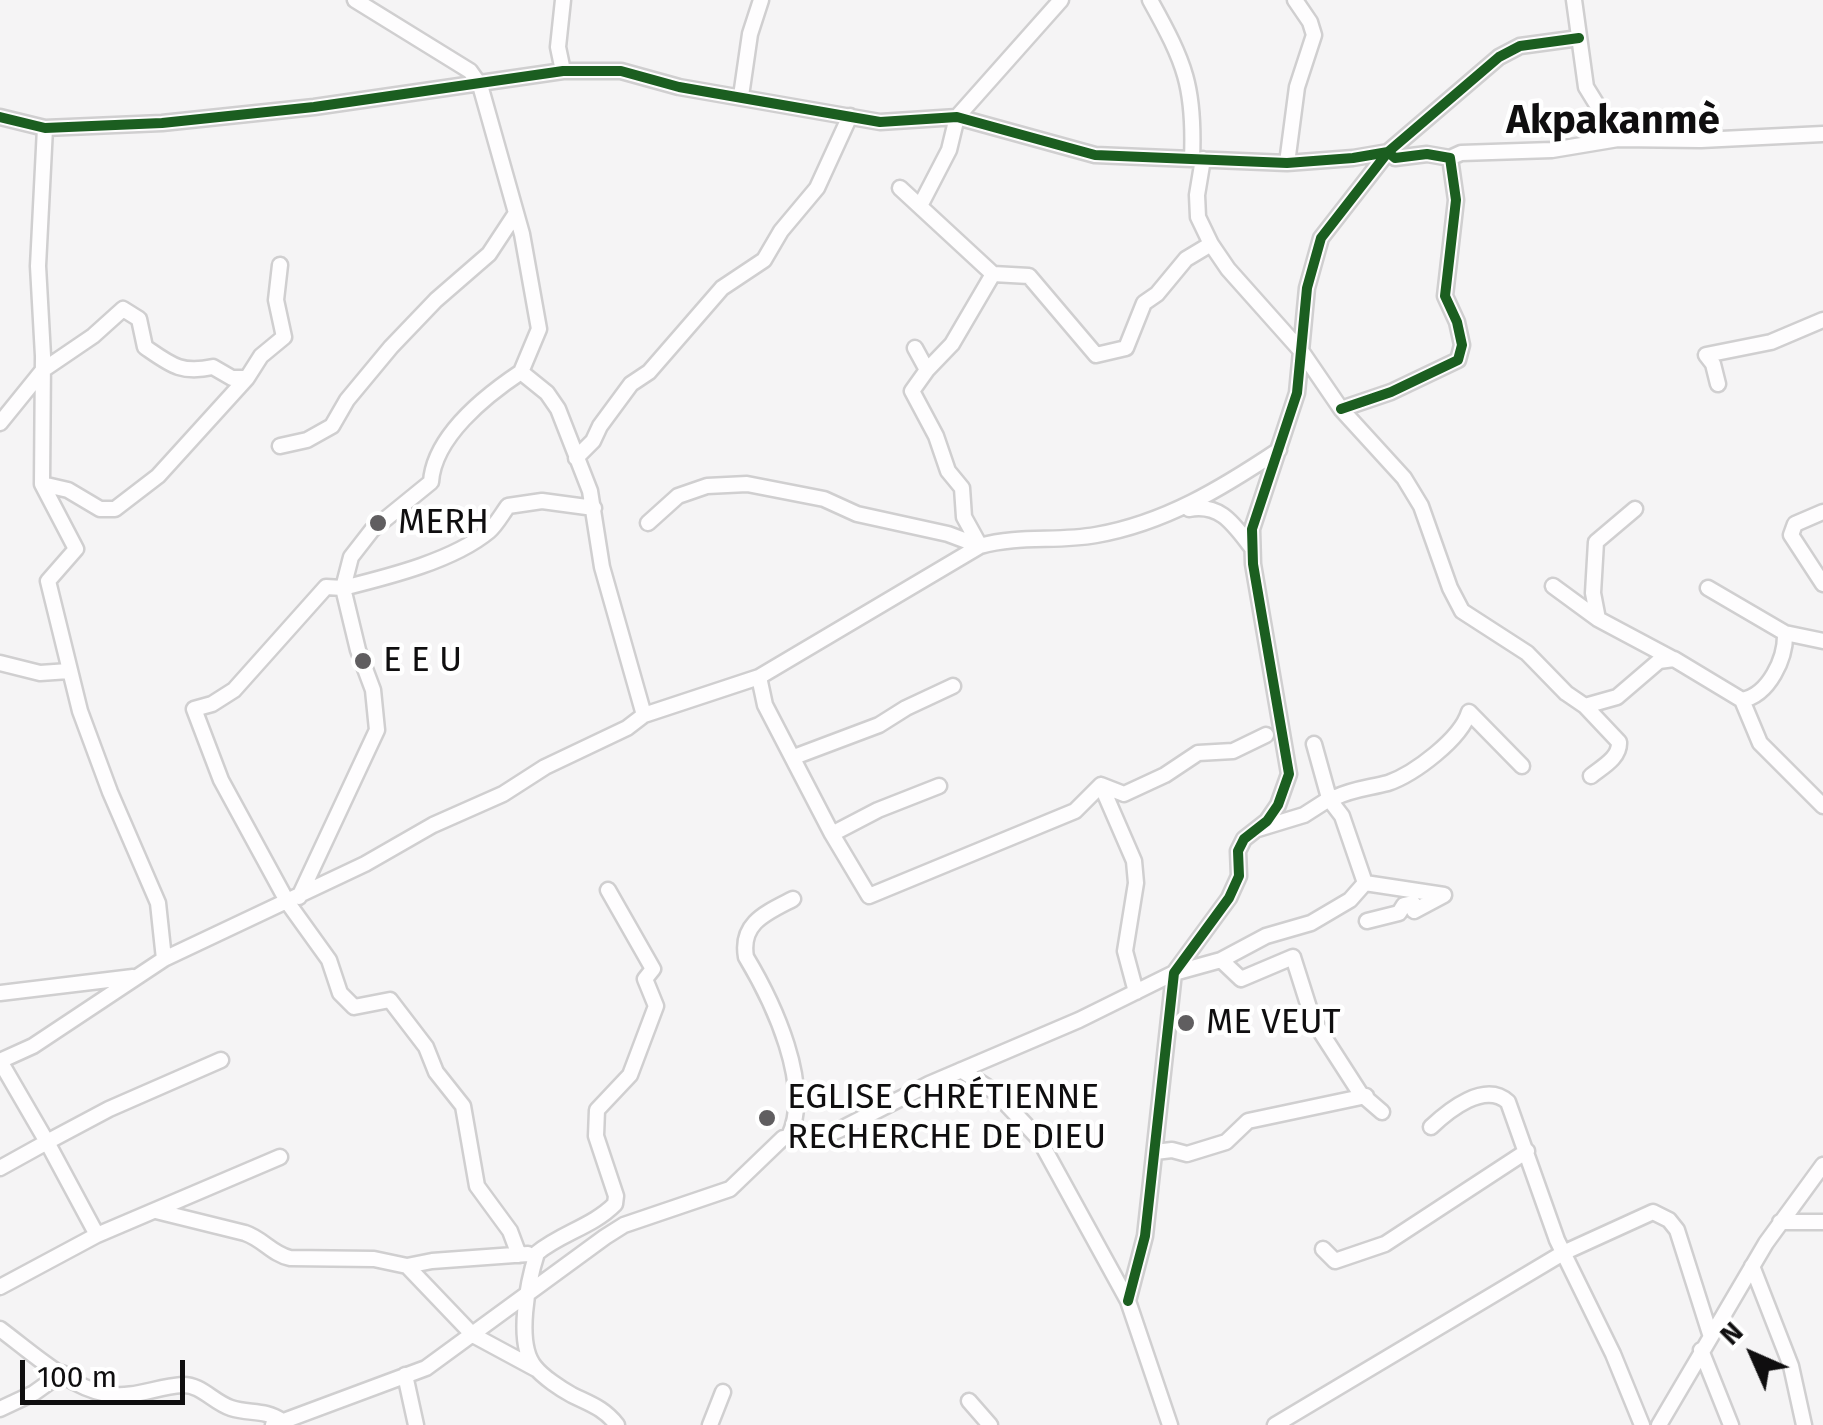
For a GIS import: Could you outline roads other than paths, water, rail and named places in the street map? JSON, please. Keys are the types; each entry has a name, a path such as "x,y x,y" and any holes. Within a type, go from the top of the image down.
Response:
{"street":[{"path":"293,900 377,730 373,690 358,650 343,588 351,557 372,530 431,482 432,463 478,404 521,372 539,329 516,213 480,85 470,71 354,0"},
{"path":"563,0 558,46 563,71"},
{"path":"741,96 750,34 762,0"},
{"path":"920,206 949,150 958,117 1061,0"},
{"path":"1150,0 1190,84 1198,159 1198,217 1212,244 1228,269 1302,352 1342,409 1404,478 1422,506 1450,588 1462,611 1528,653 1619,742 1620,750 1614,758 1591,776"},
{"path":"1287,163 1297,87 1314,36 1295,0"},
{"path":"1574,0 1586,87 1618,139"},
{"path":"1128,1301 1145,1236 1174,973 1230,898 1240,876 1238,852 1244,839 1278,805 1290,774 1252,529 1297,393 1307,288 1321,238 1388,152 1499,57 1520,46 1578,38"},
{"path":"0,117 45,128 181,121 314,108 563,71 621,70 679,88 880,122 958,117 1095,155 1287,163 1388,152"},
{"path":"576,458 594,441 600,426 631,384 648,372 722,288 764,260 781,231 817,188 850,116"},
{"path":"45,128 38,266 43,370 42,484 76,549 48,581 70,671 110,792 158,903 164,958"},
{"path":"1388,152 1395,158 1427,154 1450,158 1461,153 1552,150 1618,139 1701,140 1823,134"},
{"path":"1342,409 1391,392 1458,360 1462,345 1445,296 1456,200 1450,158"},
{"path":"900,188 992,274 1030,276 1096,355 1126,348 1144,303 1157,294 1186,258 1212,244"},
{"path":"280,446 307,440 332,426 347,400 391,347 436,300 489,254 516,213"},
{"path":"42,484 68,490 100,509 114,508 158,476 247,378 261,356 284,337 276,300 280,265"},
{"path":"980,546 964,517 962,488 948,471 936,436 912,391 952,344 992,274"},
{"path":"0,423 43,370 124,309 139,319 145,347 170,364 190,372 213,367 232,378 247,378"},
{"path":"1718,384 1713,364 1706,355 1771,342 1823,320"},
{"path":"915,348 928,370"},
{"path":"521,372 548,394 558,409 594,508 602,568 644,716"},
{"path":"98,1235 0,1061 33,1046 164,958 365,864 644,716 759,677 980,546 1004,539 1096,535 1136,526 1230,483 1280,450"},
{"path":"648,524 678,496 707,486 748,484 824,499 856,514 948,534 980,546"},
{"path":"519,1255 510,1231 477,1186 464,1106 436,1072 426,1046 390,1000 354,1007 340,993 329,960 221,780 194,708 212,704 234,690 326,587 343,588 377,580 455,551 490,530 508,506 542,501 594,508"},
{"path":"1169,513 1204,506 1219,511 1252,548"},
{"path":"1598,619 1593,593 1596,542 1636,509"},
{"path":"1823,512 1795,524 1791,536 1823,584"},
{"path":"1553,586 1598,619 1742,700 1760,743 1823,806"},
{"path":"1708,588 1784,634 1823,641"},
{"path":"1742,700 1751,699 1764,686 1783,658 1784,634"},
{"path":"1585,706 1617,697 1659,661 1674,659"},
{"path":"0,663 40,673 70,671"},
{"path":"759,677 766,705 832,834 869,896 1076,811 1101,785"},
{"path":"794,757 878,725 954,686"},
{"path":"1329,796 1334,798 1361,786 1382,784 1427,764 1432,754 1460,733 1469,712 1522,766"},
{"path":"1101,785 1124,794 1198,753 1233,751 1266,735"},
{"path":"1314,744 1329,796 1342,816 1365,883"},
{"path":"1101,785 1134,862 1136,884 1125,951 1136,992"},
{"path":"832,834 938,786"},
{"path":"1258,829 1304,815 1329,796"},
{"path":"1365,883 1444,894 1414,911 1412,903 1404,905 1398,913 1367,921"},
{"path":"0,1329 62,1373 100,1393 146,1394 185,1385 232,1408 262,1411 277,1423 426,1368 624,1226 730,1189 777,1142 789,1136 809,1140 828,1134 1174,973 1221,960 1266,936 1311,922 1350,900 1365,883"},
{"path":"536,1369 525,1346 528,1294 537,1254 546,1245 585,1227 615,1204 616,1196 596,1136 597,1110 630,1074 656,1006 645,980 653,969 608,890"},
{"path":"789,1136 797,1118 792,1062 783,1032 744,946 746,932 754,921 793,899"},
{"path":"1221,960 1241,980 1293,957 1313,1020 1360,1092 1382,1112"},
{"path":"0,993 137,977"},
{"path":"0,1168 109,1109 220,1060"},
{"path":"961,1070 995,1092 1039,1139 1128,1301 1170,1425"},
{"path":"1432,1127 1455,1105 1492,1094 1508,1102 1563,1253 1613,1354 1642,1425"},
{"path":"1155,1152 1172,1150 1187,1154 1226,1142 1248,1121 1366,1096"},
{"path":"1322,1249 1335,1260 1385,1244 1527,1151"},
{"path":"0,1288 98,1235 280,1156"},
{"path":"1659,1425 1752,1266 1823,1165"},
{"path":"156,1211 258,1238 278,1255 290,1258 374,1259 406,1266 537,1254"},
{"path":"1275,1425 1563,1253 1653,1212 1669,1220 1677,1230 1710,1334"},
{"path":"1780,1222 1823,1222"},
{"path":"406,1266 472,1335 607,1413 617,1425"},
{"path":"1752,1266 1791,1366 1804,1425"},
{"path":"1701,1350 1730,1425"},
{"path":"0,1409 34,1393 62,1373"},
{"path":"406,1376 416,1425"},
{"path":"710,1425 723,1392"},
{"path":"969,1402 990,1425"},
{"path":"315,1408 317,1425"}],"place":[{"name":"MERH","path":"378,523"},
{"name":"E E U","path":"363,661"},
{"name":"ME VEUT","path":"1186,1023"},
{"name":"EGLISE CHRÉTIENNE RECHERCHE DE DIEU","path":"767,1118"}],"district":[{"name":"Akpakanmè","path":"1613,122"}]}
